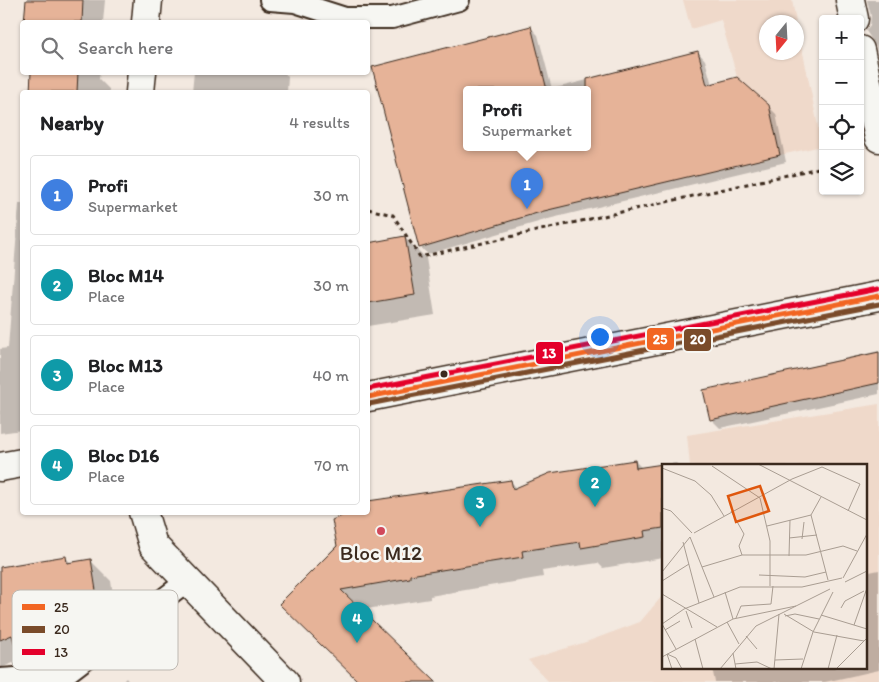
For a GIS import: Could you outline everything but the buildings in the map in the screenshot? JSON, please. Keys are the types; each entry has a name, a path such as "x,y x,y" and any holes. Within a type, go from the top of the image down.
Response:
{"street":[{"path":"146,20 148,0"},
{"path":"850,0 853,15"},
{"path":"862,60 879,138"},
{"path":"140,90 142,75"},
{"path":"370,397 879,296"},
{"path":"0,467 20,463"},
{"path":"145,515 152,545 284,682"}],"lane":[{"path":"270,0 295,2 345,18 392,18 460,0"},
{"path":"175,590 187,581"},
{"path":"0,679 59,679 71,670"}],"path":[{"path":"370,210 392,215 420,256 819,168"}],"shaded area":[{"path":"683,0 792,0 795,15 759,15 759,60 804,60 804,57 819,131 819,147 780,155 769,105 737,77 721,20 691,29"},
{"path":"879,404 879,682 549,682 528,660 586,642 640,622 662,596 662,670 866,670 866,464 690,464 687,435"}],"transit line":[{"name":"13","path":"370,389 878,289"},
{"name":"25","path":"370,397 879,296"},
{"name":"20","path":"370,404 879,304"}],"place":[{"name":"Profi","path":"527,209"},
{"name":"Bloc M14","path":"595,507"},
{"name":"Bloc M13","path":"480,527"},
{"name":"Bloc M12","path":"381,531"},
{"name":"Bloc D16","path":"357,643"}]}
